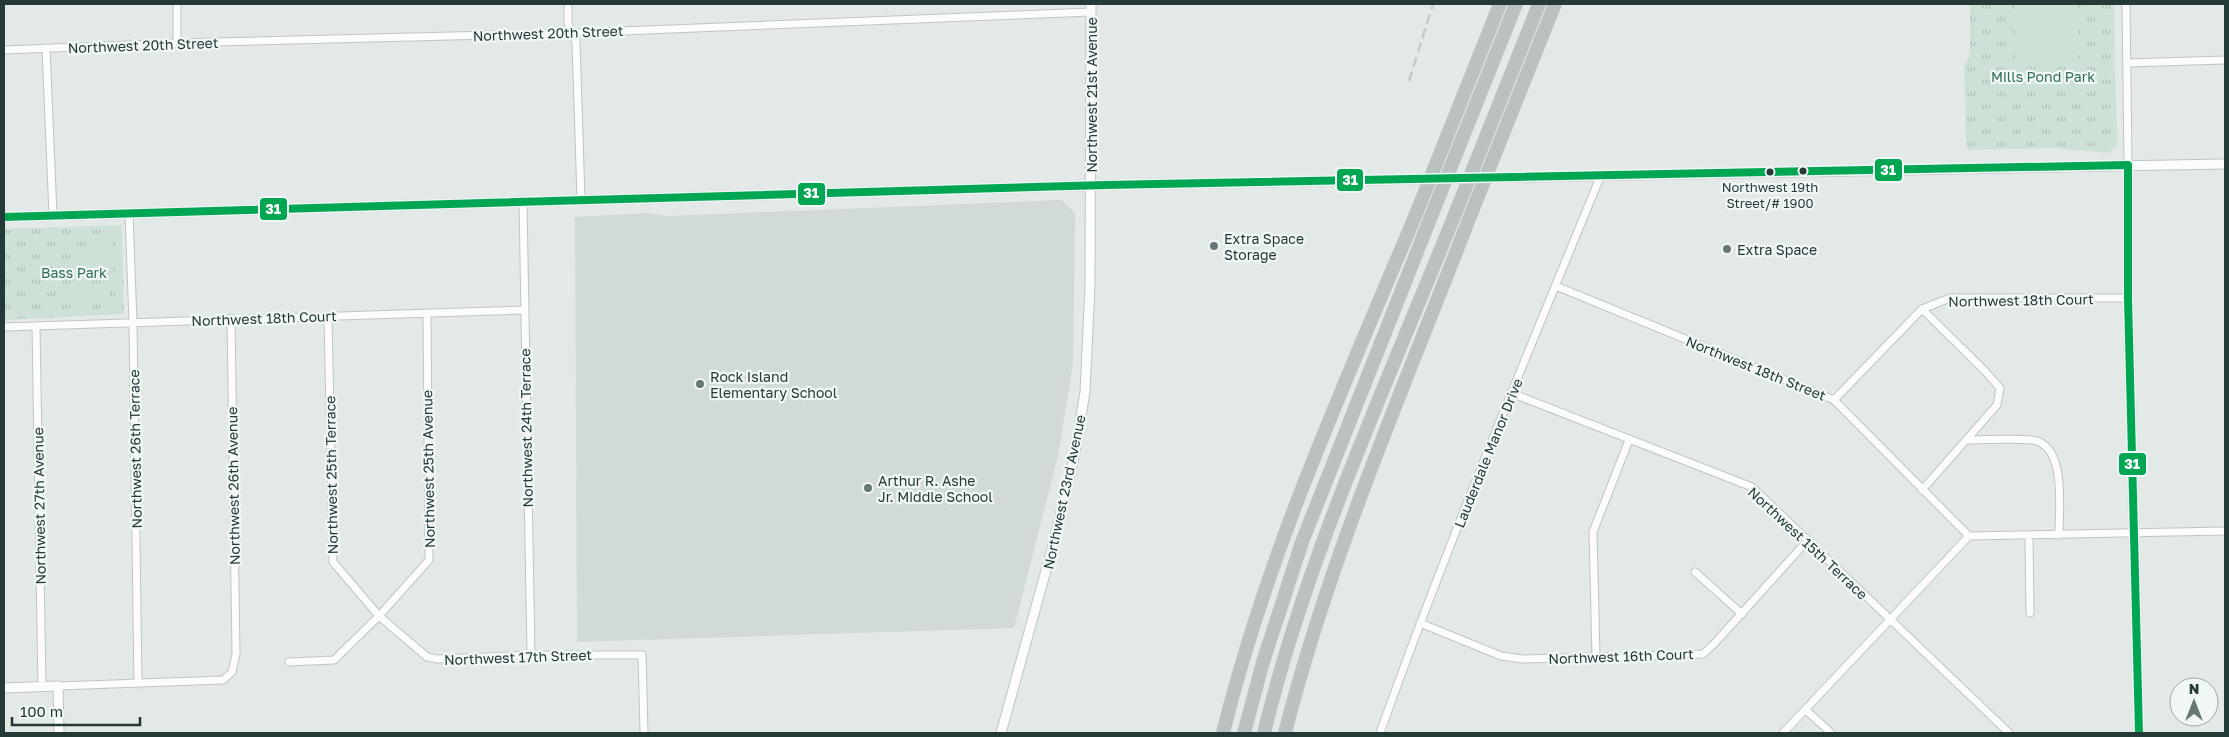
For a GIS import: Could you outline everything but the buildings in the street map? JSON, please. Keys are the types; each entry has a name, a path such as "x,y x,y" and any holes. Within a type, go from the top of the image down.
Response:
{"highway":[{"path":"1223,733 1248,641 1289,520 1416,214 1500,4"},
{"path":"1244,733 1267,646 1299,550 1516,4"},
{"path":"1264,733 1291,636 1316,561 1538,4"},
{"path":"1285,733 1306,657 1337,563 1471,214 1555,4"}],"street":[{"path":"177,4 177,43"},
{"path":"568,4 568,24 576,42 581,199"},
{"path":"2126,4 2128,298 2139,733"},
{"name":"Northwest 20th Street","path":"4,50 177,43 573,33 1091,8"},
{"name":"Northwest 21st Avenue","path":"1091,8 1091,185"},
{"path":"46,48 53,215"},
{"path":"2127,63 2225,60"},
{"path":"4,217 1091,185 2225,164"},
{"name":"Lauderdale Manor Drive","path":"1381,733 1420,623 1511,393 1601,176"},
{"name":"Northwest 23rd Avenue","path":"1001,733 1032,626 1074,458 1085,392 1090,286 1091,185"},
{"name":"Northwest 24th Terrace","path":"523,201 531,656"},
{"name":"Northwest 26th Terrace","path":"129,214 133,322 138,684"},
{"name":"Northwest 18th Street","path":"1556,286 1834,400 1969,536"},
{"name":"Northwest 18th Court","path":"1834,400 1922,309 1950,298 2128,298"},
{"path":"1922,309 2000,388 1997,405 1922,490"},
{"name":"Northwest 18th Court","path":"4,327 230,318 524,310"},
{"name":"Northwest 25th Avenue","path":"289,662 334,660 379,616 429,560 426,313"},
{"name":"Northwest 25th Terrace","path":"328,316 333,562 379,616"},
{"name":"Northwest 26th Avenue","path":"138,684 223,680 232,672 236,654 230,318"},
{"name":"Northwest 27th Avenue","path":"36,326 42,686"},
{"name":"Northwest 15th Terrace","path":"1511,393 1752,486 1890,621 2004,726 2009,733"},
{"path":"1596,657 1593,532 1629,440"},
{"path":"1966,440 2034,440 2047,447 2057,464 2059,535"},
{"path":"1783,733 1969,536 2225,531"},
{"path":"2029,536 2030,613"},
{"name":"Northwest 16th Court","path":"1420,623 1501,656 1523,660 1703,654 1742,614 1808,540"},
{"path":"1695,572 1742,614"},
{"name":"Northwest 17th Street","path":"379,616 427,657 437,660 531,656 642,655 644,733"},
{"path":"4,688 138,684"},
{"path":"58,686 58,733"},
{"path":"1806,710 1831,733"}],"shaded area":[{"path":"1062,200 1075,213 1073,363 1058,456 1014,628 577,642 575,217 646,213 668,216"}],"green space":[{"name":"Mills Pond Park","path":"1970,4 2114,4 2117,148 2107,153 2054,148 1969,150 1966,144 1964,66 1970,55"},
{"path":"2015,4 2078,4 2078,60 2016,61"},
{"name":"Bass Park","path":"122,225 124,314 4,320 4,229"},
{"path":"93,240 112,240 112,276 93,277"},
{"path":"110,283 110,301 74,302 73,284"}],"railway":[{"path":"1409,81 1433,4"}],"transit line":[{"name":"31","path":"4,217 1106,185 2128,165 2128,298 2139,733"}],"place":[{"name":"Northwest 19th Street/# 1900","path":"1770,172"},
{"name":"Extra Space Storage","path":"1214,246"},
{"name":"Extra Space","path":"1727,249"},
{"name":"Rock Island Elementary School","path":"700,384"},
{"name":"Arthur R. Ashe Jr. Middle School","path":"868,488"}]}
